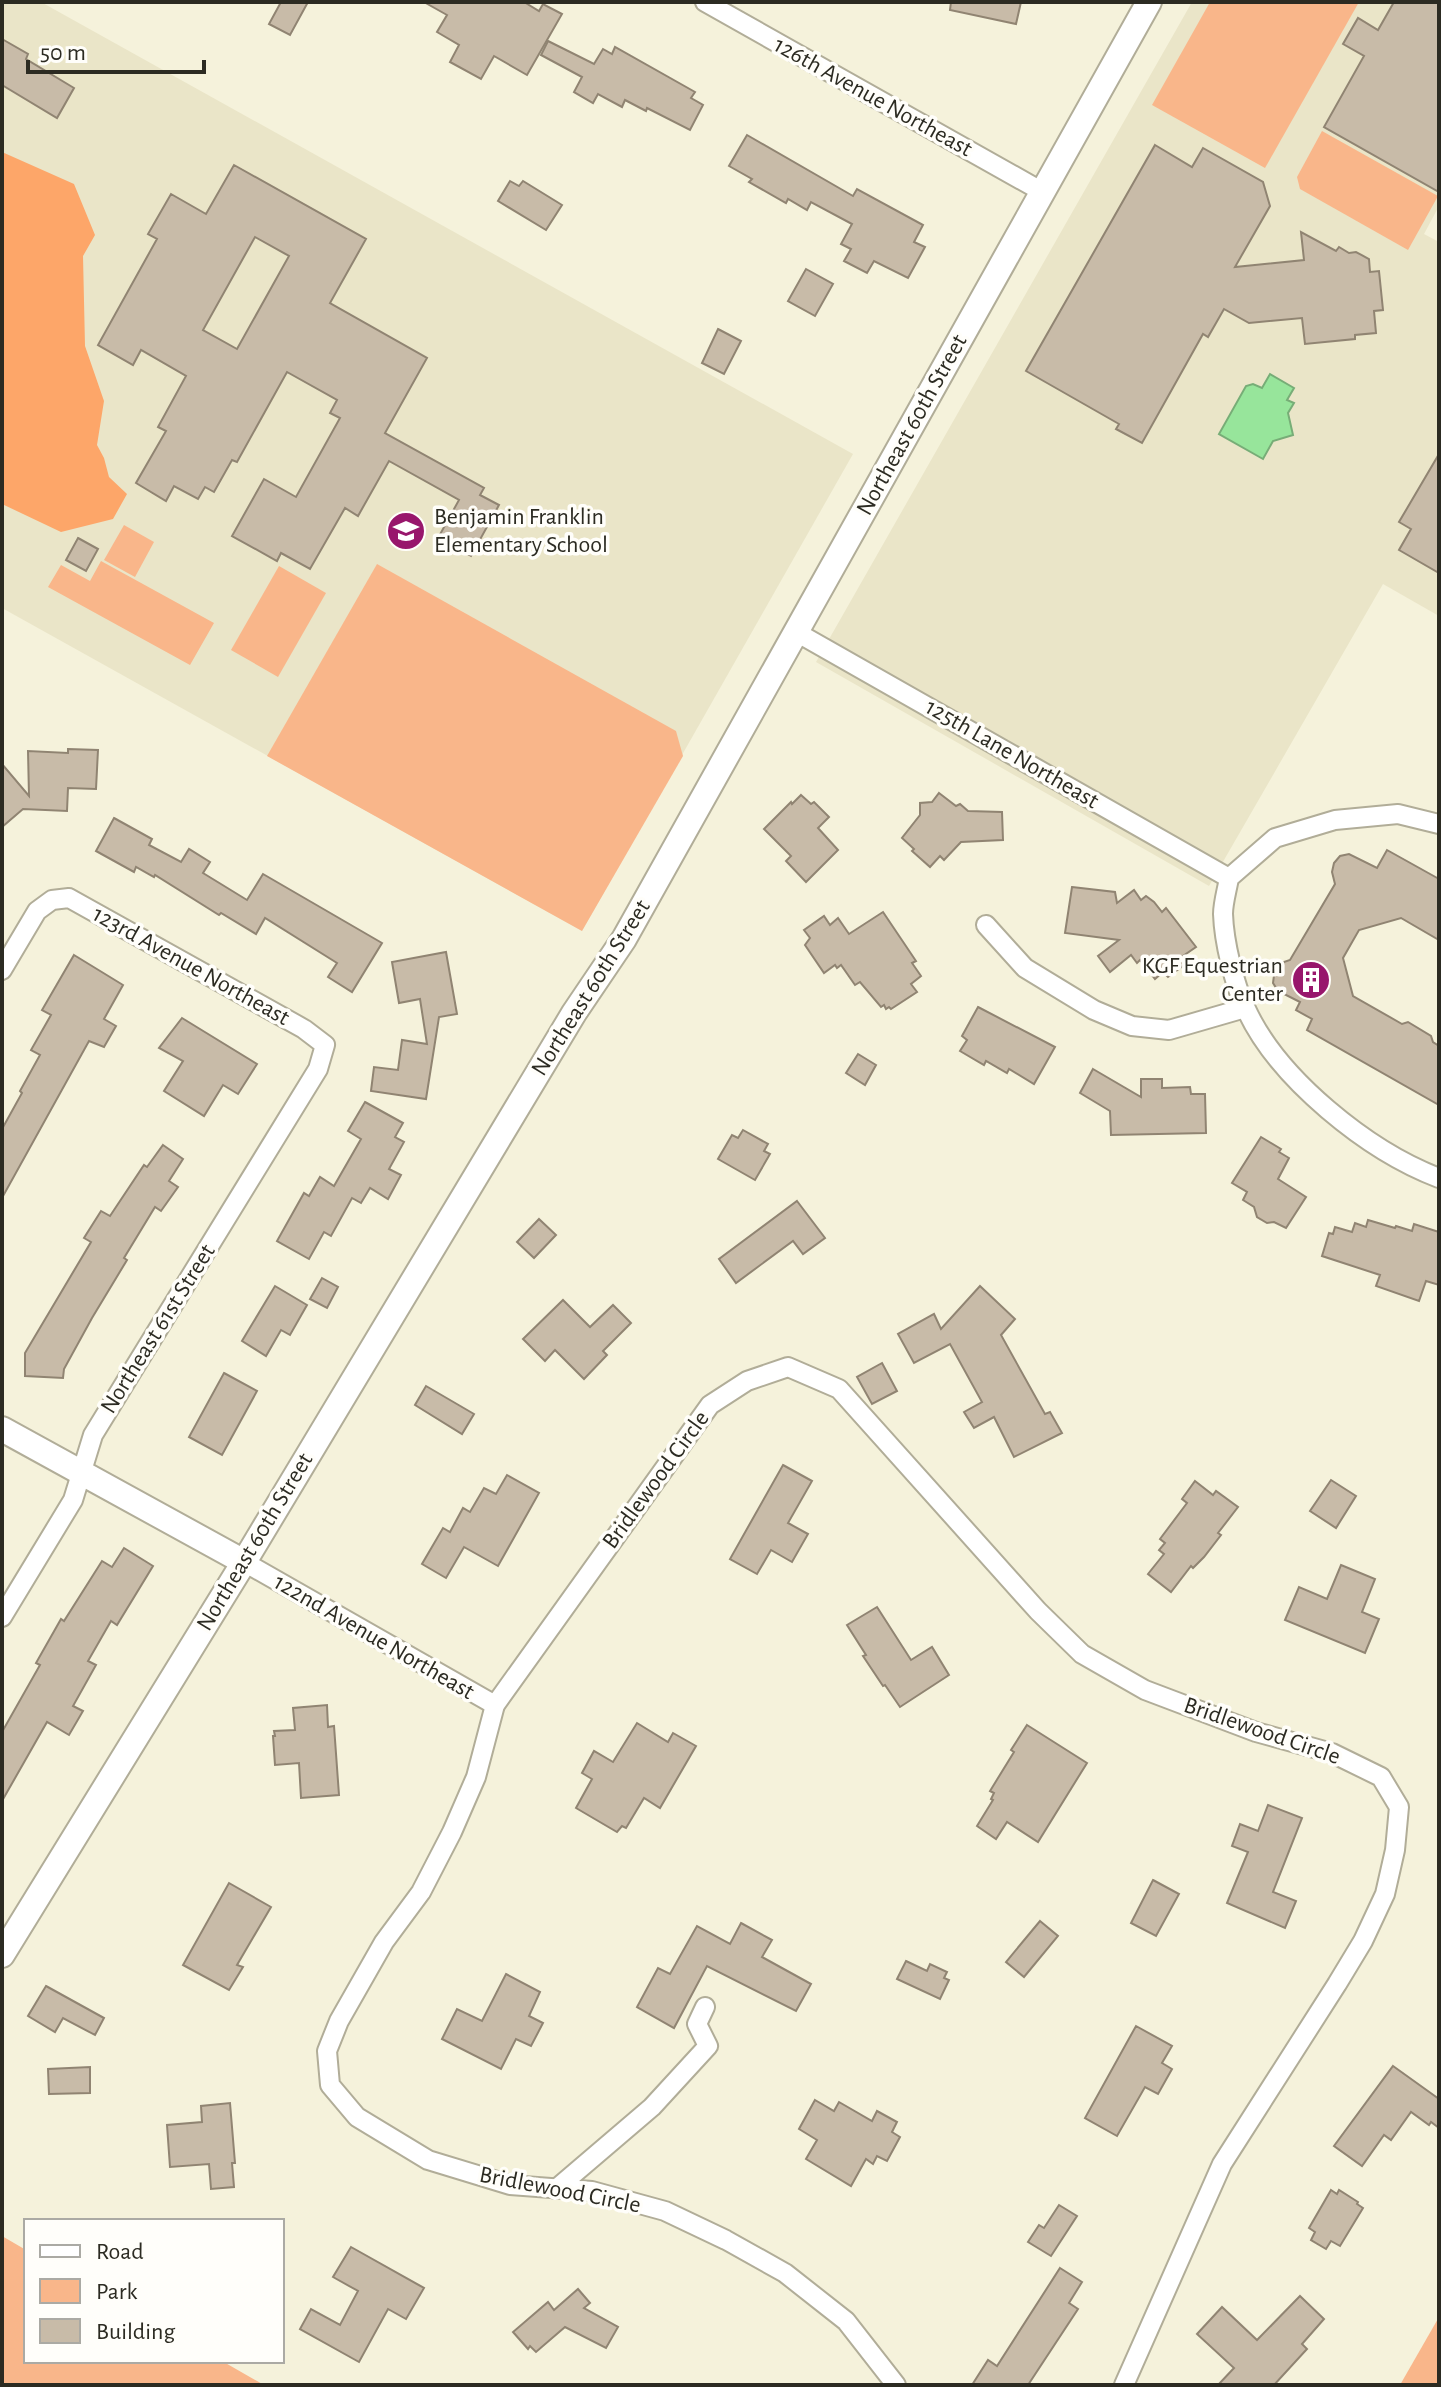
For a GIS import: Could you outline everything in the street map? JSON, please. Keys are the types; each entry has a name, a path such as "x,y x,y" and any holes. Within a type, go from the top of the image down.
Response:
{"street":[{"name":"126th Avenue Northeast","path":"705,2 1041,191"},
{"name":"Northeast 60th Street","path":"2,1955 244,1562 566,1027 610,961 1149,2"},
{"name":"125th Lane Northeast","path":"796,632 1229,878"},
{"path":"1439,824 1398,814 1335,820 1275,838 1229,878 1223,912 1228,953 1245,1008 1263,1038 1308,1094 1375,1145 1439,1178"},
{"name":"123rd Avenue Northeast","path":"2,970 37,911 52,900 69,898 304,1029 325,1045"},
{"path":"986,925 1025,968 1094,1010 1132,1026 1169,1030 1245,1008"},
{"name":"Northeast 61st Street","path":"2,1617 73,1500 93,1435 318,1069 325,1045"},
{"name":"Bridlewood Circle","path":"896,2385 846,2321 785,2273 726,2240 665,2211 592,2191 510,2185 428,2160 357,2117 330,2085 327,2051 339,2021 384,1942 421,1892 452,1832 476,1777 495,1705 710,1405 747,1381 788,1367 839,1389 1038,1611 1082,1654 1145,1690 1256,1732 1332,1753 1381,1777 1399,1807 1395,1850 1385,1894 1363,1941 1222,2164 1124,2385"},
{"name":"122nd Avenue Northeast","path":"2,1429 495,1705"},
{"path":"556,2189 652,2107 708,2046 697,2024 705,2007"}],"shaded area":[{"name":"Benjamin Franklin Elementary School","path":"2,2 41,2 853,454 582,931 2,608"},
{"path":"1192,2 1439,2 1439,206 1424,234 1439,242 1439,616 1383,584 1209,886 816,662"},
{"path":"2,152 74,184 95,235 83,256 85,346 104,401 97,445 109,477 127,494 113,519 61,532 2,504"},
{"path":"1270,374 1294,388 1287,400 1294,403 1288,413 1293,435 1273,441 1263,459 1219,434 1246,386 1253,384 1262,388"}],"green space":[{"path":"1210,2 1359,2 1265,168 1152,105"},
{"path":"1322,131 1438,196 1408,250 1300,189 1297,177"},
{"path":"124,525 154,542 135,577 104,560"},
{"path":"101,561 214,623 190,665 48,587 61,565 90,581"},
{"path":"377,564 676,731 683,756 582,931 267,756"},
{"path":"279,566 326,593 278,677 231,650"},
{"path":"2,2236 24,2249 24,2363 226,2363 264,2385 2,2385"},
{"path":"1439,2317 1439,2385 1400,2385"}],"building":[{"path":"281,2 308,2 290,35 269,24"},
{"path":"424,2 524,2 539,11 543,4 562,14 527,75 494,56 481,79 450,62 459,45 437,32 447,15"},
{"path":"951,2 1021,2 1016,24 950,10"},
{"path":"1394,2 1439,2 1439,192 1324,127 1364,56 1343,44 1358,18 1378,30"},
{"path":"2,39 28,54 26,59 74,88 57,118 2,85"},
{"path":"548,41 594,64 603,49 612,54 615,47 695,92 691,98 703,105 690,130 625,100 622,107 598,94 593,103 574,92 582,77 541,55"},
{"path":"747,135 853,196 857,189 923,225 914,242 925,247 908,278 874,261 867,273 844,261 851,249 841,244 852,224 811,202 807,210 788,199 786,203 749,182 752,179 729,166"},
{"path":"1155,145 1192,167 1203,148 1263,182 1270,206 1235,267 1304,260 1301,232 1336,251 1339,247 1369,259 1370,272 1379,271 1383,310 1374,311 1376,333 1355,335 1355,339 1305,344 1302,318 1249,323 1224,309 1208,337 1203,334 1142,443 1116,429 1119,424 1026,371"},
{"path":"234,165 366,239 330,303 427,358 385,433 484,488 480,495 499,505 471,556 438,538 459,500 389,461 358,516 345,508 310,569 281,553 277,561 232,536 264,479 296,497 340,418 330,413 337,400 287,372 237,462 232,460 214,492 205,487 198,499 174,486 166,501 136,483 166,431 158,427 186,376 141,350 133,365 98,345 157,239 148,234 171,194 206,214","holes":["255,237 289,256 237,349 203,330"]},
{"path":"510,181 519,186 523,181 562,205 546,230 498,201"},
{"path":"806,269 833,284 815,316 788,301"},
{"path":"718,329 741,341 724,374 702,363"},
{"path":"1439,454 1439,573 1399,550 1411,529 1399,522"},
{"path":"78,538 98,549 86,571 66,560"},
{"path":"68,749 98,750 96,789 68,788 67,811 23,809 2,827 2,764 29,796 28,751 68,753"},
{"path":"939,793 968,811 1002,812 1003,840 961,842 944,860 940,856 930,867 902,838 920,815 920,803 932,802"},
{"path":"801,795 811,804 814,802 829,817 818,828 838,850 806,882 786,861 791,856 764,829"},
{"path":"114,818 152,839 149,845 181,862 189,849 210,862 203,873 247,900 263,874 382,943 352,992 328,977 337,963 265,918 256,934 155,875 136,867 134,872 96,851"},
{"name":"KGF Equestrian Center","path":"1387,850 1439,879 1439,940 1401,918 1359,930 1343,958 1353,996 1402,1024 1408,1022 1431,1036 1439,1046 1439,1105 1307,1030 1312,1019 1296,1010 1300,1002 1278,991 1273,983 1275,968 1290,960 1335,884 1332,872 1340,856 1349,854 1377,868"},
{"path":"1072,887 1115,892 1117,903 1134,890 1141,900 1146,896 1162,912 1166,908 1196,947 1183,956 1188,962 1168,977 1163,972 1155,979 1140,960 1137,963 1131,955 1110,972 1098,956 1119,940 1065,933"},
{"path":"883,912 916,961 912,963 921,976 911,984 917,992 891,1009 886,1009 884,1005 881,1007 860,982 855,985 841,965 837,968 835,965 824,973 805,945 810,938 804,930 824,916 830,925 838,918 849,934"},
{"path":"446,952 457,1014 439,1017 426,1099 371,1091 374,1067 398,1070 402,1040 427,1044 420,999 399,1003 392,962"},
{"path":"74,955 123,985 104,1019 116,1026 104,1047 89,1041 2,1198 2,1129 40,1055 31,1050 51,1015 42,1010"},
{"path":"978,1007 1055,1047 1034,1084 1009,1069 1007,1073 986,1061 984,1065 960,1051 967,1040 962,1036"},
{"path":"182,1018 257,1064 238,1094 223,1085 204,1116 164,1091 183,1061 159,1048"},
{"path":"858,1054 876,1065 865,1085 846,1073"},
{"path":"1093,1069 1141,1097 1141,1079 1162,1079 1162,1088 1190,1087 1191,1094 1205,1094 1206,1133 1111,1135 1110,1111 1080,1093"},
{"path":"365,1102 403,1123 395,1137 404,1142 389,1169 401,1175 388,1199 370,1188 361,1203 352,1198 331,1236 324,1232 309,1259 277,1241 304,1193 309,1196 320,1177 334,1186 361,1139 348,1131"},
{"path":"743,1130 768,1144 764,1151 770,1154 755,1180 718,1159 732,1135 738,1138"},
{"path":"1261,1137 1289,1158 1278,1179 1306,1197 1286,1228 1257,1217 1254,1207 1243,1200 1247,1192 1232,1183"},
{"path":"163,1145 183,1159 169,1181 178,1187 161,1211 155,1207 124,1258 127,1260 64,1369 63,1378 25,1376 25,1353 91,1242 84,1238 101,1211 110,1216 144,1165 147,1167"},
{"path":"797,1201 825,1238 803,1254 793,1241 736,1283 719,1259"},
{"path":"539,1219 556,1235 534,1258 517,1242"},
{"path":"1368,1220 1412,1231 1414,1224 1439,1232 1439,1285 1426,1281 1419,1301 1376,1286 1380,1275 1322,1256 1329,1233 1333,1234 1335,1227 1352,1232 1355,1223 1366,1227"},
{"path":"322,1278 338,1287 327,1308 310,1299"},
{"path":"275,1286 307,1305 290,1335 281,1330 266,1356 242,1341"},
{"path":"980,1286 1015,1319 1001,1335 1045,1414 1050,1412 1062,1433 1014,1457 994,1417 974,1428 964,1412 982,1402 950,1344 914,1363 898,1334 934,1314 941,1329"},
{"path":"563,1300 590,1327 613,1305 631,1323 603,1351 607,1355 584,1379 555,1350 545,1361 523,1339"},
{"path":"882,1363 897,1391 872,1404 857,1377"},
{"path":"224,1373 257,1391 222,1455 189,1437"},
{"path":"426,1386 474,1414 462,1434 415,1405"},
{"path":"783,1465 812,1481 788,1523 808,1534 792,1562 771,1550 757,1574 730,1559"},
{"path":"507,1475 539,1493 498,1566 464,1547 446,1578 422,1564 443,1528 450,1532 463,1508 470,1512 484,1488 496,1494"},
{"path":"1331,1480 1356,1496 1336,1528 1310,1511"},
{"path":"1195,1481 1213,1495 1216,1491 1238,1507 1204,1557 1193,1568 1191,1566 1171,1592 1148,1574 1164,1554 1159,1550 1165,1543 1160,1539 1187,1503 1182,1499"},
{"path":"124,1548 153,1566 117,1625 111,1621 88,1661 96,1665 73,1706 83,1711 69,1735 47,1722 2,1801 2,1732 40,1665 36,1663 61,1619 64,1621 102,1561 112,1567"},
{"path":"1341,1565 1375,1579 1362,1612 1379,1619 1365,1653 1285,1620 1299,1587 1327,1599"},
{"path":"877,1607 911,1660 932,1647 949,1675 900,1707 863,1656 866,1655 847,1625"},
{"path":"327,1705 328,1727 334,1726 339,1795 301,1798 299,1763 275,1765 274,1731 295,1730 293,1708"},
{"path":"637,1723 668,1742 673,1733 696,1746 660,1808 644,1798 626,1828 622,1826 617,1832 576,1808 592,1779 582,1773 594,1751 613,1762"},
{"path":"1027,1725 1087,1763 1038,1842 1007,1822 996,1839 977,1826 993,1800 994,1793 990,1791"},
{"path":"1268,1805 1302,1818 1273,1892 1296,1901 1285,1928 1227,1903 1248,1852 1232,1846 1240,1824 1258,1831"},
{"path":"1153,1880 1179,1894 1156,1936 1131,1923"},
{"path":"229,1883 271,1907 237,1965 243,1967 229,1990 183,1965"},
{"path":"1040,1921 1058,1936 1024,1977 1006,1962"},
{"path":"741,1923 772,1940 762,1957 811,1984 796,2011 707,1966 674,2028 637,2007 658,1968 670,1974 697,1926 730,1944"},
{"path":"906,1961 927,1971 930,1964 947,1972 944,1978 949,1980 940,1999 897,1979"},
{"path":"506,1974 540,1992 529,2016 543,2023 531,2046 516,2039 501,2069 442,2039 457,2009 482,2021"},
{"path":"46,1986 104,2018 95,2035 63,2018 55,2032 28,2016"},
{"path":"1136,2026 1172,2046 1162,2063 1172,2069 1158,2094 1145,2087 1117,2136 1085,2118"},
{"path":"1393,2066 1439,2099 1439,2128 1411,2112 1391,2140 1384,2135 1362,2166 1334,2146"},
{"path":"90,2067 90,2093 49,2094 48,2069"},
{"path":"815,2100 834,2111 839,2102 872,2121 877,2111 897,2122 892,2132 900,2137 887,2161 877,2156 873,2164 866,2159 851,2186 806,2159 817,2140 799,2129"},
{"path":"230,2103 234,2187 211,2189 209,2164 170,2167 167,2125 202,2122 201,2106"},
{"path":"1331,2190 1337,2194 1339,2190 1363,2208 1340,2246 1331,2241 1326,2249 1311,2240 1315,2232 1309,2228"},
{"path":"1059,2205 1077,2216 1051,2256 1028,2242 1039,2225 1044,2228"},
{"path":"351,2247 424,2288 406,2319 388,2309 359,2362 300,2329 311,2309 340,2325 358,2291 333,2277"},
{"path":"1060,2268 1082,2282 1069,2303 1078,2309 1028,2385 972,2385 988,2360 997,2366"},
{"path":"578,2289 590,2303 584,2308 618,2327 606,2348 565,2327 536,2352 530,2346 528,2349 513,2332 548,2302 554,2310"},
{"path":"1300,2296 1324,2319 1302,2344 1307,2349 1274,2385 1218,2385 1234,2368 1197,2334 1222,2307 1257,2340"}],"place":[{"name":"Benjamin Franklin Elementary School","path":"406,531"},
{"name":"KGF Equestrian Center","path":"1311,980"}]}
